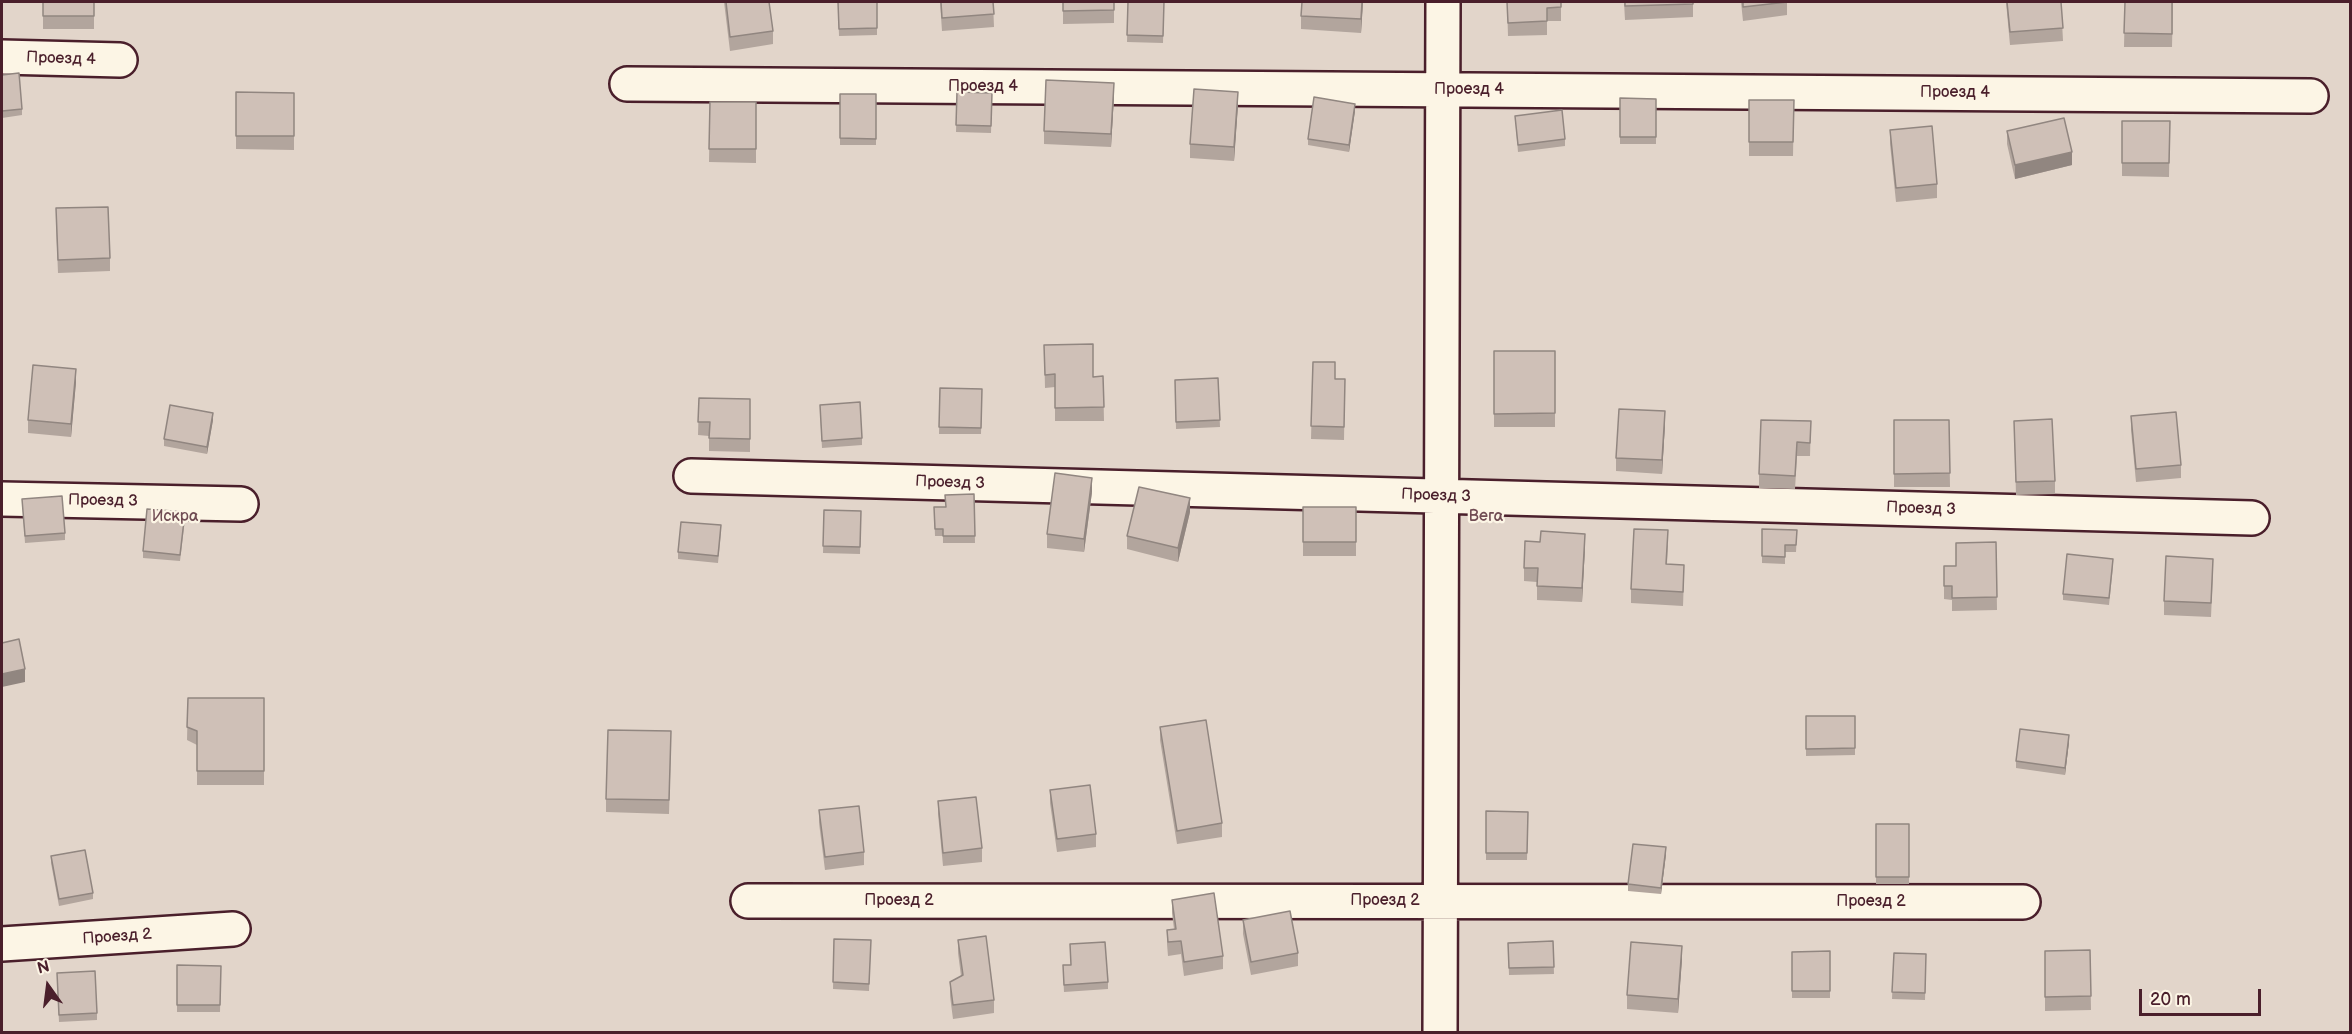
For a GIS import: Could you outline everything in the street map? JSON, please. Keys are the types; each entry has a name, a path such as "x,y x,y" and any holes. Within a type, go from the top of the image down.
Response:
{"street":[{"path":"1440,1032 1443,2"},
{"name":"Проезд 4","path":"2,57 120,60"},
{"name":"Проезд 4","path":"627,84 2312,96"},
{"name":"Проезд 3","path":"691,476 2252,518"},
{"name":"Проезд 3","path":"2,499 241,504"},
{"name":"Проезд 2","path":"748,901 2023,902"},
{"name":"Проезд 2","path":"2,944 233,929"}],"green space":[{"name":"Вега","path":"2,2 2350,2 2350,1032 2,1032"}],"building":[{"path":"43,2 94,2 94,16 43,16"},
{"path":"726,2 769,2 773,31 730,37"},
{"path":"838,2 877,2 877,28 839,29"},
{"path":"941,2 993,2 994,14 942,18"},
{"path":"1063,2 1114,2 1114,10 1063,11"},
{"path":"1128,2 1164,2 1163,36 1127,35"},
{"path":"1302,2 1362,2 1361,19 1301,16"},
{"path":"1507,2 1561,2 1561,7 1547,8 1547,21 1508,23"},
{"path":"1625,2 1693,2 1693,4 1625,6"},
{"path":"1743,2 1787,2 1743,7"},
{"path":"2007,2 2061,2 2063,28 2010,32"},
{"path":"2125,2 2172,2 2172,34 2124,33"},
{"path":"19,73 22,109 2,111 2,75"},
{"path":"1046,80 1114,83 1111,134 1044,131"},
{"path":"1194,89 1238,92 1234,147 1190,144"},
{"path":"236,92 294,93 294,136 236,136"},
{"path":"957,92 992,93 991,126 956,125"},
{"path":"840,94 876,94 876,139 840,138"},
{"path":"1314,97 1355,104 1349,145 1308,139"},
{"path":"1620,98 1656,99 1656,137 1620,137"},
{"path":"1749,100 1794,100 1793,142 1749,142"},
{"path":"710,102 756,102 756,149 709,149"},
{"path":"1562,110 1565,139 1518,145 1515,116"},
{"path":"2064,118 2072,152 2015,165 2007,131"},
{"path":"2122,121 2170,121 2169,163 2122,163"},
{"path":"1932,126 1937,184 1896,188 1890,130"},
{"path":"108,207 110,258 58,260 56,208"},
{"path":"1093,344 1093,377 1103,376 1104,407 1055,408 1055,374 1045,375 1044,345"},
{"path":"1494,351 1555,351 1555,413 1494,414"},
{"path":"1313,362 1335,362 1335,379 1345,379 1344,427 1311,426"},
{"path":"33,365 76,369 71,424 28,420"},
{"path":"1218,378 1220,420 1176,422 1175,380"},
{"path":"940,388 982,389 981,428 939,427"},
{"path":"699,398 750,399 750,439 709,438 710,422 698,422"},
{"path":"860,402 862,438 822,441 820,405"},
{"path":"170,405 213,413 207,447 164,439"},
{"path":"1619,409 1665,411 1662,460 1616,458"},
{"path":"2176,412 2181,465 2136,469 2131,416"},
{"path":"2052,419 2055,481 2016,482 2014,421"},
{"path":"1761,420 1811,421 1810,443 1797,442 1795,476 1759,474"},
{"path":"1894,420 1949,420 1950,473 1894,474"},
{"path":"1055,473 1092,478 1084,539 1047,534"},
{"path":"1139,487 1190,498 1178,548 1127,536"},
{"path":"974,494 975,536 943,536 943,529 935,529 934,507 946,507 945,495"},
{"path":"62,496 65,533 25,536 22,499"},
{"path":"1303,507 1356,507 1356,542 1303,542"},
{"path":"147,509 185,512 180,555 143,551"},
{"path":"824,510 861,511 860,547 823,546"},
{"path":"681,522 721,525 718,556 678,552"},
{"path":"1634,529 1668,530 1666,564 1684,565 1683,592 1631,589"},
{"path":"1762,529 1797,530 1796,545 1785,545 1785,557 1762,556"},
{"path":"1541,531 1585,534 1582,588 1537,586 1538,568 1524,568 1525,541 1540,542"},
{"path":"1996,542 1997,597 1952,598 1952,586 1944,586 1944,566 1956,566 1956,543"},
{"path":"2067,554 2113,559 2109,598 2063,594"},
{"path":"2166,556 2213,559 2211,603 2164,601"},
{"path":"19,639 25,669 2,674 2,643"},
{"path":"188,698 264,698 264,771 197,771 197,731 187,727"},
{"path":"1806,716 1855,716 1855,748 1806,749"},
{"path":"1206,720 1222,823 1177,831 1160,727"},
{"path":"2020,729 2069,735 2065,768 2016,761"},
{"path":"608,730 671,731 669,800 606,799"},
{"path":"1090,785 1096,834 1057,839 1050,790"},
{"path":"976,797 982,848 943,853 938,801"},
{"path":"859,806 864,852 825,857 819,810"},
{"path":"1486,811 1528,812 1527,853 1486,853"},
{"path":"1876,824 1909,824 1909,877 1876,877"},
{"path":"1633,844 1666,847 1661,888 1628,884"},
{"path":"85,850 93,893 59,899 51,856"},
{"path":"1214,893 1223,956 1184,962 1181,941 1168,942 1167,930 1176,929 1172,900"},
{"path":"1290,911 1298,953 1251,962 1243,920"},
{"path":"986,936 994,1000 953,1005 950,982 963,975 958,940"},
{"path":"834,939 871,940 869,984 833,982"},
{"path":"1553,941 1554,967 1509,968 1508,943"},
{"path":"1105,942 1108,982 1064,985 1063,965 1071,965 1070,944"},
{"path":"1631,942 1682,946 1678,999 1627,995"},
{"path":"2090,950 2091,996 2045,997 2045,951"},
{"path":"1830,951 1830,991 1792,991 1792,952"},
{"path":"1894,953 1926,954 1925,993 1892,992"},
{"path":"177,965 221,966 220,1005 177,1005"},
{"path":"95,971 97,1013 59,1015 57,973"}],"park label":[{"name":"Искра","path":"175,517"}]}
